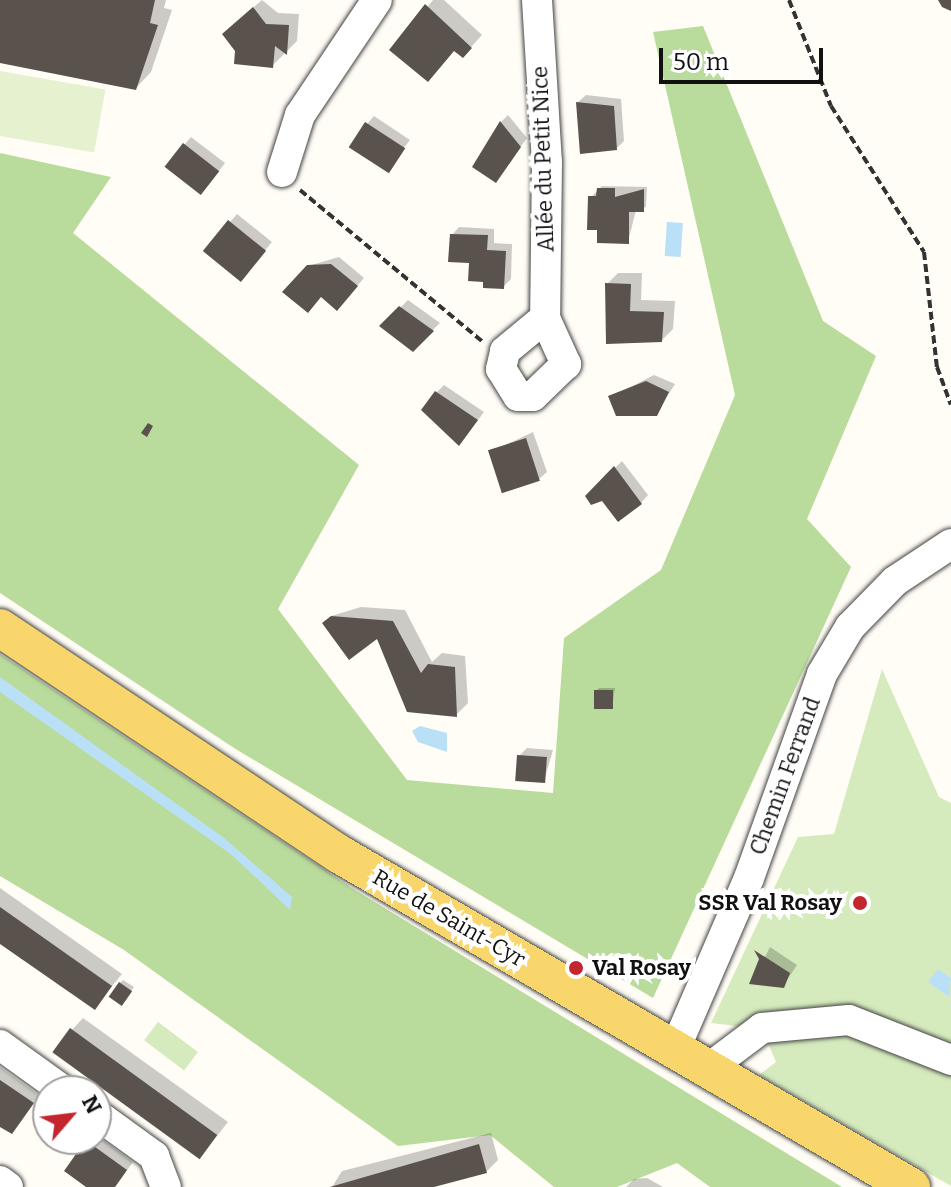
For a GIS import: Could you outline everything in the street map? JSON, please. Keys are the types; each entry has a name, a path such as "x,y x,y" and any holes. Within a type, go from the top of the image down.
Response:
{"main road":[{"name":"Rue de Saint-Cyr","path":"0,628 339,854 911,1187"}],"street":[{"path":"282,172 300,115 377,0"},
{"name":"Allée du Petit Nice","path":"505,351 501,369 518,396 533,396 559,378 563,347 545,318 547,162 537,0"},
{"path":"505,351 545,318"},
{"name":"Chemin Ferrand","path":"675,1049 749,878 822,674 850,627 895,581 951,544"},
{"path":"709,1068 762,1028 849,1020 951,1060"},
{"path":"0,1045 42,1075"},
{"path":"112,1126 154,1156 166,1187"},
{"path":"0,1181 8,1187"}],"path":[{"path":"789,0 831,106 924,252 937,367 951,405"},
{"path":"282,172 362,245 485,344 505,351"}],"green space":[{"path":"703,26 823,321 876,356 807,519 851,567 653,998 234,748 0,593 0,153 111,177 73,233 359,465 278,609 407,780 553,793 564,638 661,570 735,395 653,32"},
{"path":"0,71 105,90 94,153 0,136"},
{"path":"0,654 355,890 842,1187 710,1187 677,1163 617,1187 554,1187 490,1135 398,1146 124,950 0,876"},
{"name":"SSR Val Rosay","path":"882,669 939,797 951,803 951,1186 759,1075 776,1062 762,1029 711,1023 798,837 834,834"},
{"path":"158,1022 198,1052 184,1070 144,1040"}],"water":[{"path":"667,222 683,223 681,257 665,256"},
{"path":"0,677 224,838 292,897 290,910 232,855 0,692"},
{"path":"420,726 447,733 447,752 418,742 412,731"},
{"path":"938,969 951,978 949,997 928,982"}],"building":[{"path":"0,0 155,0 150,23 158,25 136,90 0,63"},
{"path":"938,0 951,0 951,11 942,7"},
{"path":"425,4 472,48 463,58 454,51 428,82 389,50"},
{"path":"253,7 266,24 289,25 287,55 275,46 273,68 234,64 235,51 222,34"},
{"path":"576,102 614,106 617,150 580,154"},
{"path":"500,121 521,147 496,183 472,167"},
{"path":"365,122 405,148 389,173 349,147"},
{"path":"183,143 219,171 201,195 165,167"},
{"path":"597,188 615,188 615,197 644,189 644,212 629,212 629,244 597,243 597,230 587,230 588,196 596,196"},
{"path":"228,220 266,251 241,282 203,251"},
{"path":"450,234 488,235 487,250 506,251 504,289 483,288 483,282 468,281 469,263 448,262"},
{"path":"331,264 358,286 337,311 321,297 308,313 282,292 307,265"},
{"path":"605,283 631,284 630,311 664,312 662,342 606,344"},
{"path":"399,306 434,331 413,352 379,326"},
{"path":"646,381 669,392 657,416 616,416 608,396"},
{"path":"435,391 478,420 459,446 421,410"},
{"path":"148,423 153,426 147,437 141,433"},
{"path":"526,438 540,481 502,493 488,450"},
{"path":"614,466 642,504 618,522 602,501 591,505 585,496"},
{"path":"331,616 393,621 421,673 428,664 455,667 457,717 407,712 377,639 349,660 322,623"},
{"path":"594,690 613,690 613,709 594,709"},
{"path":"517,755 547,757 545,783 515,781"},
{"path":"0,907 112,986 95,1010 0,944"},
{"path":"754,950 790,973 784,988 749,984 759,959"},
{"path":"119,982 132,991 122,1006 109,997"},
{"path":"70,1028 217,1135 200,1159 112,1096 112,1075 84,1075 52,1052"},
{"path":"0,1080 32,1102 32,1106 12,1134 0,1127"},
{"path":"479,1144 487,1173 434,1187 330,1187"},
{"path":"75,1155 106,1155 127,1170 115,1187 86,1187 64,1171"}],"place":[{"name":"SSR Val Rosay","path":"860,903"},
{"name":"Val Rosay","path":"576,968"}]}
